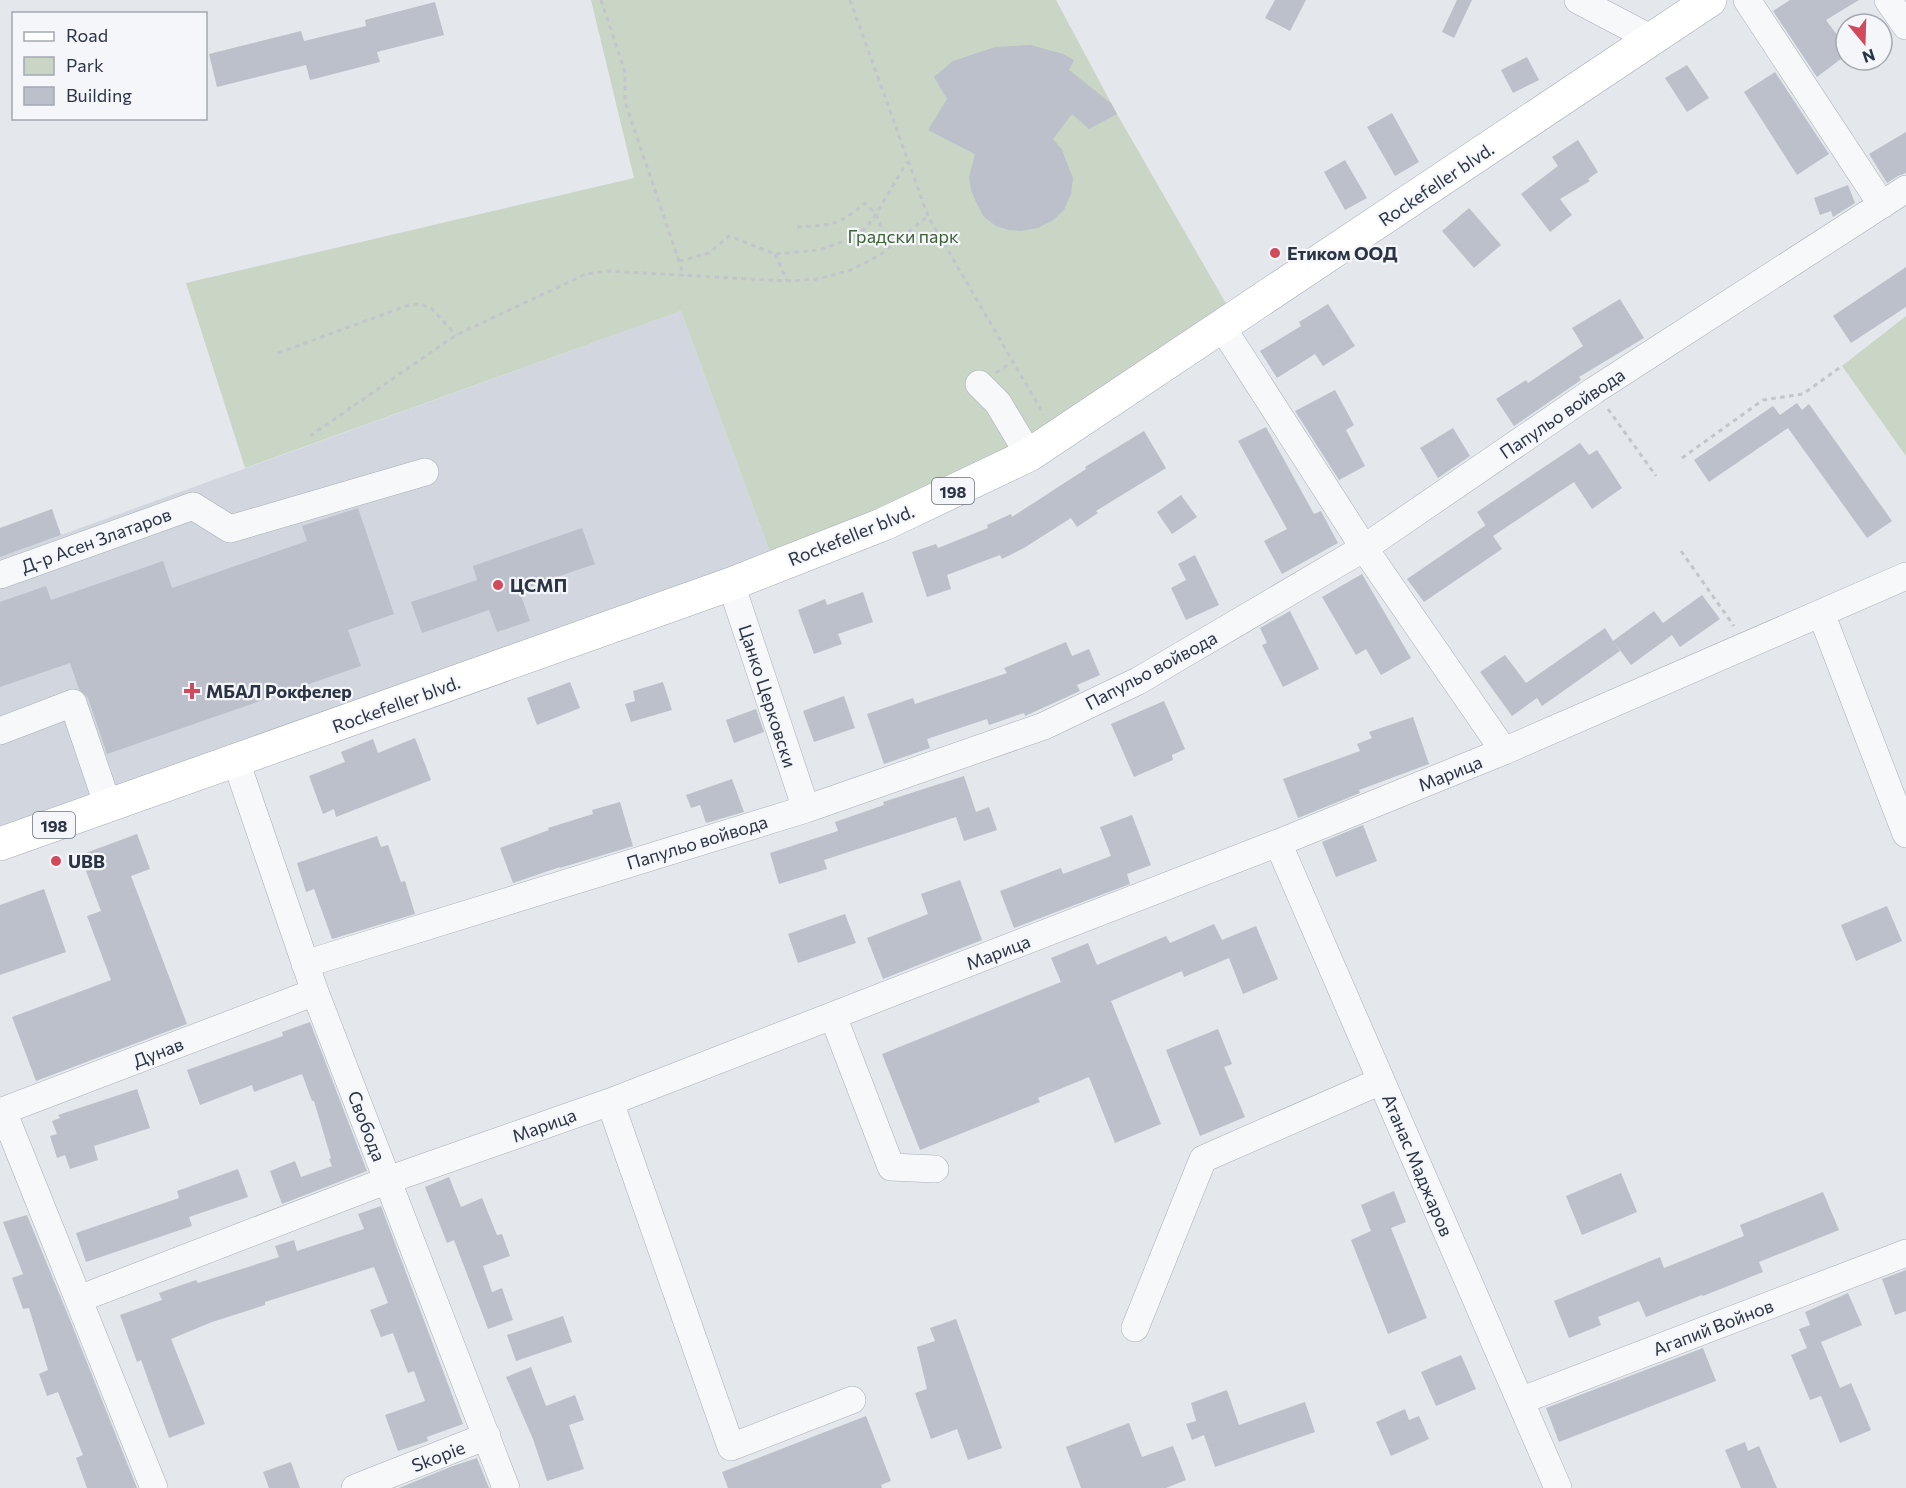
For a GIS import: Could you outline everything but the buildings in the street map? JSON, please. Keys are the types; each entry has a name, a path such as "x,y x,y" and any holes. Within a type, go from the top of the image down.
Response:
{"main road":[{"name":"Rockefeller blvd.","path":"0,844 731,584 884,524 1029,455 1710,0"}],"street":[{"path":"1578,0 1652,39"},
{"path":"1747,0 1882,205"},
{"path":"1888,0 1906,26"},
{"name":"Папульо войвода","path":"306,964 806,809 1044,726 1138,681 1364,548 1595,390 1906,189"},
{"path":"1222,327 1364,548 1504,751"},
{"path":"978,384 998,403 1029,455"},
{"name":"Д-р Асен Златаров","path":"0,575 193,506 230,529 426,472"},
{"name":"Марица","path":"79,1299 388,1180 610,1102 1278,843 1504,751 1906,576"},
{"name":"Цанко Церковски","path":"731,584 806,809"},
{"path":"1821,613 1906,834"},
{"path":"0,731 73,703 108,806"},
{"name":"Свобода","path":"236,761 315,992 506,1488"},
{"name":"Атанас Маджаров","path":"1278,843 1520,1401 1549,1485"},
{"name":"Дунав","path":"1,1112 315,992"},
{"path":"833,1016 891,1167 935,1169"},
{"path":"1135,1328 1203,1159 1381,1081"},
{"path":"610,1102 731,1447 852,1401"},
{"path":"1,1112 154,1488"},
{"name":"Агапий Войнов","path":"1520,1401 1906,1253"},
{"name":"Skopie","path":"355,1488 390,1481 487,1436"}],"path":[{"path":"601,0 625,72 626,102 684,276"},
{"path":"850,0 928,216 1056,437"},
{"path":"679,261 709,253 729,236 775,254 819,250 853,238 867,227 907,162"},
{"path":"797,227 828,226 846,219 865,203 876,214 889,248"},
{"path":"310,436 456,335 586,274 609,271 787,281 818,279 851,270 889,248 928,216"},
{"path":"775,254 787,281"},
{"path":"278,353 406,306 420,304 431,308 456,335"},
{"path":"1683,458 1763,400 1803,394 1842,366"},
{"path":"1595,390 1656,476"},
{"path":"1681,551 1748,645"}],"shaded area":[{"name":"МБАЛ Рокфелер","path":"681,311 771,555 0,826 0,557"}],"green space":[{"name":"Градски парк","path":"591,0 1056,0 1117,114 1228,307 1000,454 771,555 681,311 245,468 186,283 634,178"},
{"path":"1906,316 1906,456 1842,366"}],"place":[{"name":"Етиком ООД","path":"1275,253"},
{"name":"ЦСМП","path":"498,585"},
{"name":"МБАЛ Рокфелер","path":"192,691"},
{"name":"UBB","path":"56,861"}]}
